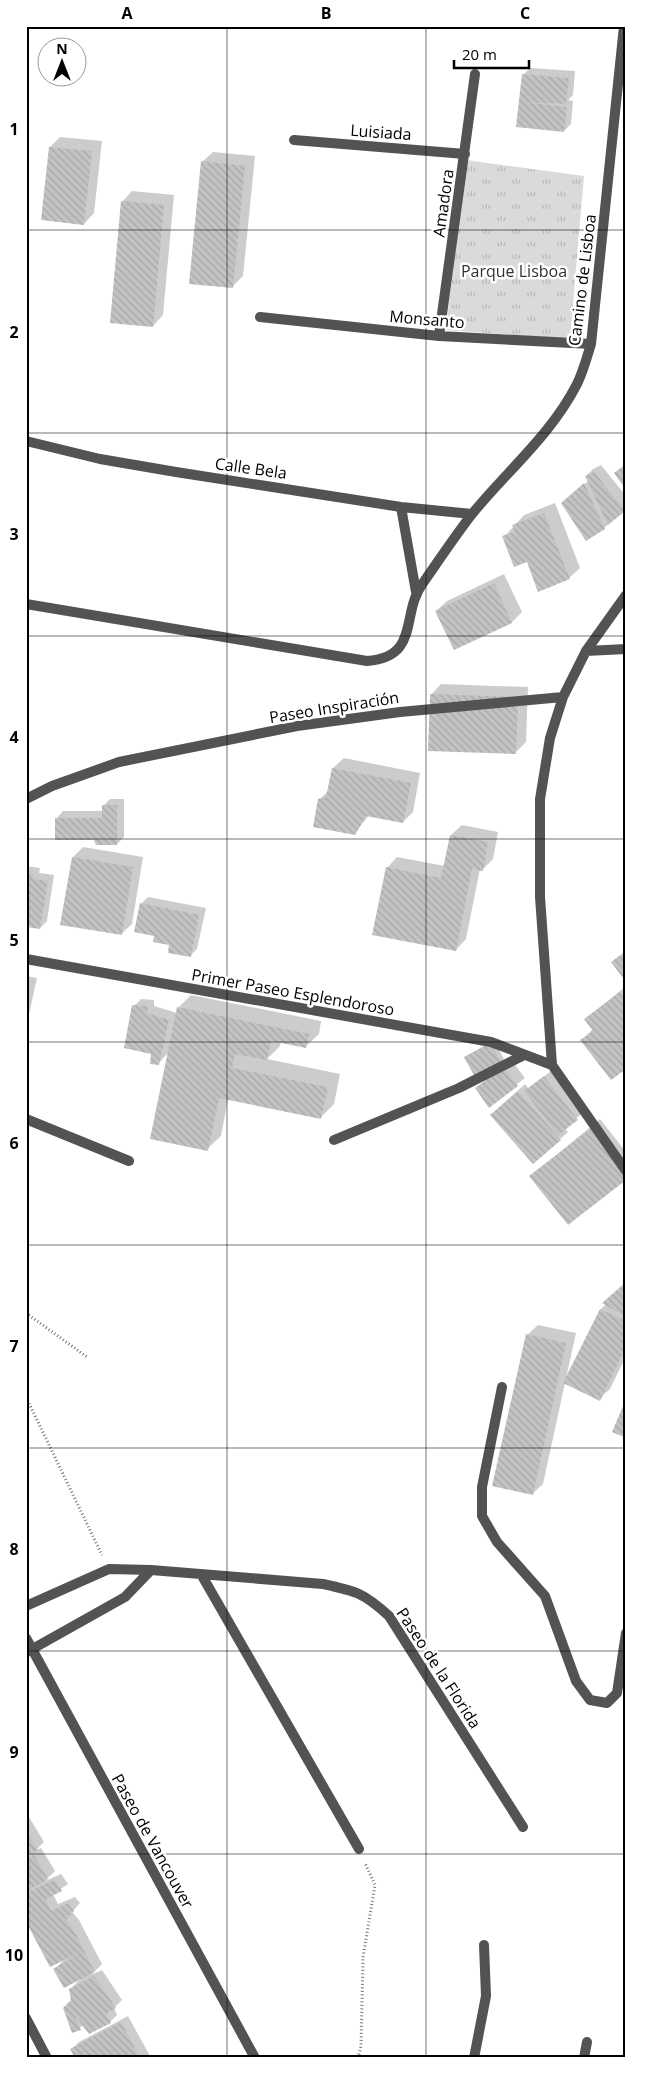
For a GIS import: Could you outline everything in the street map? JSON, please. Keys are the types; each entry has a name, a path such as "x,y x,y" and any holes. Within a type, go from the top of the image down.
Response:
{"street":[{"name":"Camino de Lisboa","path":"26,604 367,661 382,660 393,655 404,643 416,592 472,514 545,434 578,383 591,344 624,26"},
{"name":"Amadora","path":"439,336 475,74"},
{"name":"Luisiada","path":"294,140 465,154"},
{"name":"Monsanto","path":"260,317 439,336 591,344"},
{"name":"Calle Bela","path":"26,441 100,459 401,506 472,514"},
{"path":"401,506 416,592"},
{"path":"626,595 586,651 563,697 550,738 540,799 540,897 552,1065 626,1171"},
{"path":"586,651 626,649"},
{"name":"Paseo Inspiración","path":"26,799 52,786 119,762 296,726 400,712 563,697"},
{"name":"Primer Paseo Esplendoroso","path":"26,959 491,1042 552,1065"},
{"path":"334,1140 459,1088 524,1055"},
{"path":"26,1119 129,1162"},
{"path":"502,1387 482,1488 482,1516 497,1542 545,1596 576,1681 590,1700 607,1703 617,1693 626,1633"},
{"name":"Paseo de la Florida","path":"26,1606 108,1569 151,1570 322,1584 348,1589 368,1597 389,1616 523,1827"},
{"path":"29,1651 125,1597 151,1570"},
{"path":"201,1574 359,1849"},
{"name":"Paseo de Vancouver","path":"26,1638 29,1651 255,2058"},
{"path":"474,2058 486,1996 484,1944"},
{"path":"26,2018 48,2058"},
{"path":"584,2058 587,2042"}],"path":[{"path":"26,1313 87,1357"},
{"path":"26,1397 108,1569"},
{"path":"358,2058 361,2046 363,1957 375,1885 359,1849"}],"green space":[{"name":"Parque Lisboa","path":"465,160 584,176 570,339 446,330"}],"building":[{"path":"522,74 569,78 566,104 523,102 567,107 564,132 516,127"},
{"path":"49,147 92,151 84,225 41,220"},
{"path":"201,161 245,166 233,288 189,284"},
{"path":"121,201 164,205 153,327 110,323"},
{"path":"626,464 626,490 614,473"},
{"path":"594,472 625,511 608,525 585,476"},
{"path":"584,483 605,529 586,541 561,503"},
{"path":"544,513 570,579 538,592 527,562 514,567 502,536 515,532 512,525"},
{"path":"494,583 512,623 454,650 435,611"},
{"path":"430,694 518,697 516,754 428,751"},
{"path":"332,768 411,783 403,823 366,816 355,835 313,827 318,799 326,797"},
{"path":"102,805 117,805 117,845 96,845 94,840 55,840 55,818 102,818"},
{"path":"450,835 488,842 483,871 472,869 456,951 372,935 386,867 441,878"},
{"path":"72,857 133,867 122,935 60,925"},
{"path":"26,873 33,874 33,879 48,881 40,929 26,927"},
{"path":"140,903 199,915 191,957 168,953 169,945 153,942 154,936 134,932"},
{"path":"626,951 626,982 611,962"},
{"path":"620,992 626,1000 626,1069 611,1080 580,1040 593,1031 584,1019"},
{"path":"132,1005 148,1006 147,1013 169,1020 159,1065 150,1064 151,1054 124,1048"},
{"path":"177,1007 309,1034 306,1048 271,1041 267,1060 235,1054 232,1068 328,1087 321,1119 219,1098 208,1151 150,1139"},
{"path":"491,1043 501,1063 475,1077 464,1057"},
{"path":"504,1067 518,1086 489,1108 475,1088"},
{"path":"544,1076 578,1120 558,1135 524,1091"},
{"path":"518,1091 561,1140 533,1164 490,1115"},
{"path":"590,1129 626,1175 626,1180 568,1225 529,1176"},
{"path":"626,1282 626,1317 602,1303"},
{"path":"600,1309 626,1321 626,1347 600,1401 563,1383"},
{"path":"526,1334 566,1343 533,1495 492,1486"},
{"path":"626,1399 626,1438 612,1432"},
{"path":"26,1831 38,1850 26,1855"},
{"path":"34,1855 48,1879 26,1892 26,1858"},
{"path":"54,1880 62,1891 46,1899 51,1911 68,1903 74,1911 66,1920 72,1927 95,1972 64,1988 53,1969 81,1952 50,1967 26,1922 26,1893"},
{"path":"94,1976 116,2008 106,2014 111,2023 89,2034 74,2014 81,2030 72,2033 63,2008 71,2000 69,1989"},
{"path":"121,2022 140,2058 75,2058 70,2049"}]}
